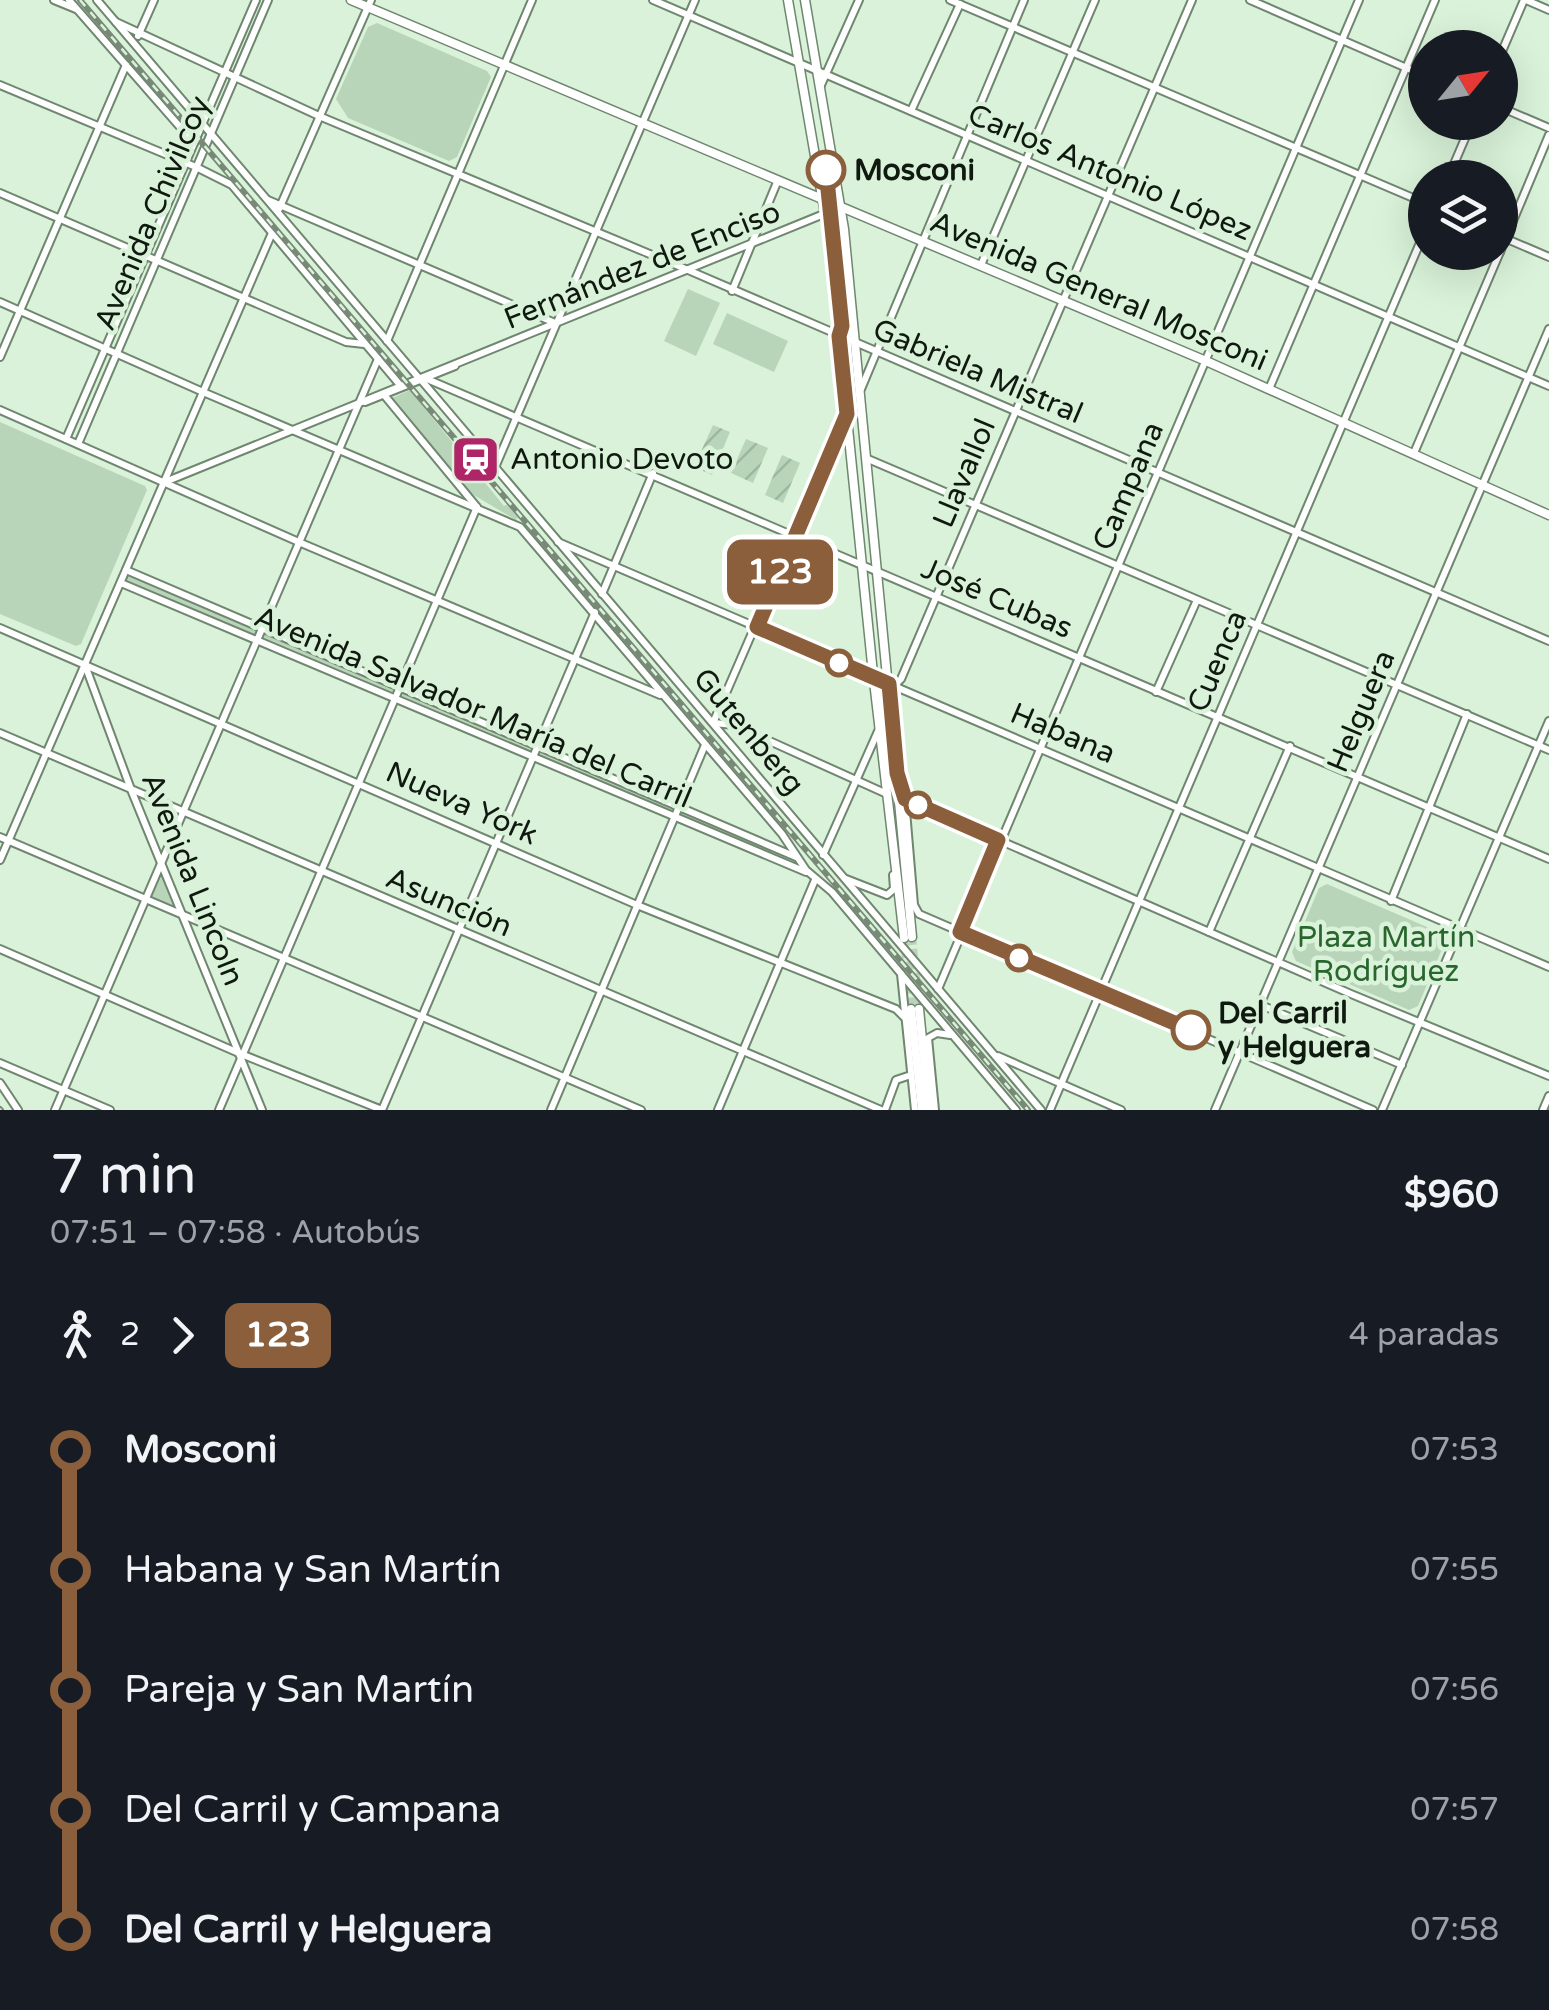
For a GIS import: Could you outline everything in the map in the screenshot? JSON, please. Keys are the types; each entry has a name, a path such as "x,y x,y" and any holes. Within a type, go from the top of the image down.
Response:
{"main road":[{"name":"Avenida General Mosconi","path":"351,0 369,4 1206,361 1549,515"},
{"path":"788,0 826,214 862,564 908,938 892,685 861,389 841,207 822,85 824,74 805,0"},
{"path":"915,1009 925,1110"}],"street":[{"path":"54,0 77,9"},
{"path":"69,0 194,144"},
{"path":"97,0 279,209 556,324"},
{"path":"135,44 154,0"},
{"name":"Avenida Chivilcoy","path":"66,439 256,0"},
{"name":"Avenida Chivilcoy","path":"78,444 268,0"},
{"path":"386,341 532,0"},
{"name":"Carlos Antonio López","path":"653,0 1549,386"},
{"path":"496,465 695,0"},
{"path":"824,74 858,0"},
{"path":"950,0 1408,195"},
{"path":"861,389 1024,0"},
{"path":"981,266 1095,0"},
{"name":"Llavallol","path":"892,685 901,679 1192,0"},
{"path":"1250,0 1408,68 1269,389"},
{"name":"Campana","path":"938,989 998,840 1359,0"},
{"path":"1423,30 1435,0"},
{"path":"1512,30 1525,0 1549,10"},
{"path":"279,209 369,4"},
{"path":"912,110 960,4"},
{"name":"Gabriela Mistral","path":"116,22 319,116 688,270 1549,641"},
{"path":"0,356 126,64"},
{"path":"0,84 227,182 400,385"},
{"path":"1518,117 1549,132 1518,203"},
{"path":"732,291 778,180"},
{"path":"0,193 241,299 346,342 366,344"},
{"name":"Fernández de Enciso","path":"359,404 841,207"},
{"name":"Gutenberg","path":"279,209 386,341 423,379 1041,1110"},
{"path":"0,860 4,838 46,754 272,233"},
{"path":"1518,244 1549,257"},
{"name":"Cuenca","path":"1050,1110 1408,270"},
{"path":"1414,454 1492,270"},
{"path":"0,302 477,507"},
{"name":"Helguera","path":"1216,1110 1549,329"},
{"path":"55,1110 378,359"},
{"name":"Fernández de Enciso","path":"165,482 423,379"},
{"name":"José Cubas","path":"423,379 516,415 1549,859"},
{"path":"385,396 477,507"},
{"path":"0,410 437,602 664,696"},
{"path":"843,878 884,894 894,889 889,795 734,725 713,723 847,414"},
{"path":"868,459 1549,750"},
{"path":"602,594 652,473"},
{"path":"219,1110 477,507"},
{"name":"Gutenberg","path":"477,507 524,530 782,834 808,873 832,892 1016,1110"},
{"name":"Habana","path":"558,542 1549,967"},
{"name":"Avenida Salvador María del Carril","path":"126,570 797,858"},
{"name":"Avenida Salvador María del Carril","path":"121,582 808,873"},
{"path":"1156,692 1197,600"},
{"path":"0,949 241,1054 382,1110 596,612"},
{"name":"Nueva York","path":"0,628 636,904 896,1010 905,1018"},
{"name":"Avenida Lincoln","path":"85,664 132,792 262,1110"},
{"path":"94,690 99,680 109,674"},
{"path":"1391,901 1466,714"},
{"path":"1382,1110 1549,721"},
{"path":"823,855 881,725"},
{"name":"Asunción","path":"0,732 132,792 883,1110"},
{"path":"551,1110 705,745"},
{"path":"1209,932 1290,746"},
{"path":"897,773 905,799 914,905 922,916 1374,1110"},
{"path":"905,799 1549,1076"},
{"path":"4,838 641,1110"},
{"path":"718,1110 815,880"},
{"path":"900,973 912,1075 925,1110"},
{"path":"1261,1005 1402,1065"},
{"path":"925,1110 932,1034 952,1036"},
{"path":"995,1055 1121,1110"},
{"path":"0,1063 110,1110"},
{"path":"883,1110 898,1078 912,1075"},
{"path":"0,1083 18,1110"},
{"path":"1543,1110 1549,1096"}],"green space":[{"path":"377,23 487,71 491,77 457,157 449,161 348,118 336,99 368,27"},
{"path":"688,289 720,303 696,356 664,341"},
{"path":"727,313 788,341 774,372 713,344"},
{"path":"410,390 504,506 508,504 516,520 472,494 392,398"},
{"path":"0,422 147,490 81,644 76,646 0,614"},
{"path":"713,425 730,432 712,475 694,467"},
{"path":"746,439 768,448 753,483 731,473"},
{"path":"782,455 800,463 783,503 765,495"},
{"path":"126,570 772,847 768,857 121,583"},
{"path":"162,863 183,915 146,900"},
{"name":"Plaza Martín Rodríguez","path":"1327,884 1441,933 1445,942 1418,1006 1409,1010 1296,961 1292,952 1319,888"}],"tunnel":[{"path":"912,937 919,1009"},
{"path":"904,938 911,1009"}],"railway":[{"path":"80,0 1028,1110"}],"bus line":[{"name":"123","path":"826,170 847,414 757,627 889,684 897,773 905,799 998,840 960,932 1191,1030"}],"place":[{"name":"Mosconi","path":"826,170"},
{"name":"Antonio Devoto","path":"475,459"},
{"name":"Del Carril y Helguera","path":"1191,1030"}]}
